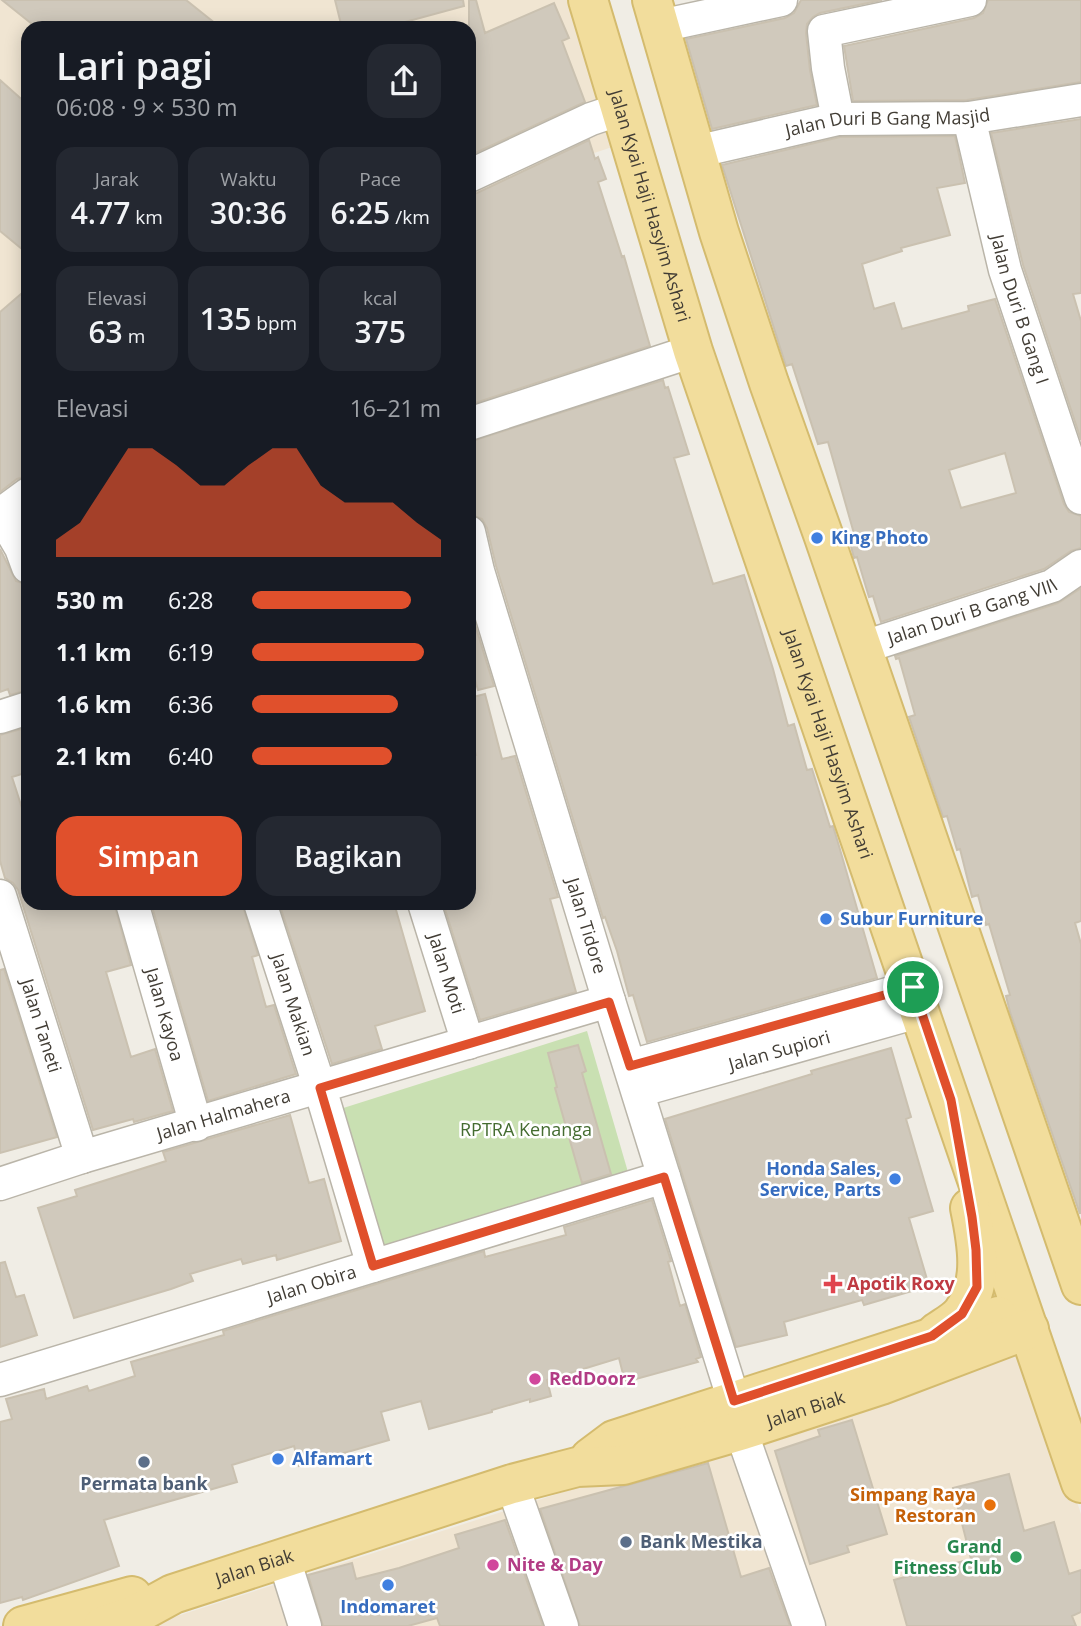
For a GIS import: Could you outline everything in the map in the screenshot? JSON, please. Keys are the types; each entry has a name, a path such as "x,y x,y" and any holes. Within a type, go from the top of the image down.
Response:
{"main road":[{"name":"Jalan Kyai Haji Hasyim Ashari","path":"588,0 693,351 1081,1483"},
{"path":"656,13 695,152 769,383 1077,1267"},
{"path":"932,1336 962,1314 977,1287 974,1228 951,1100"},
{"name":"Jalan Biak","path":"738,1415 932,1336 1026,1319"},
{"name":"Jalan Biak","path":"103,1626 133,1616 173,1594 512,1484 577,1467 614,1440 881,1385 1026,1319"},
{"name":"Jalan Biak","path":"23,1626 125,1597 173,1594"}],"street":[{"path":"656,13 781,0"},
{"path":"838,120 824,32 970,0"},
{"name":"Jalan Duri B Gang Masjid","path":"695,152 838,120 969,117 1081,100"},
{"path":"476,173 592,119 621,109"},
{"name":"Jalan Duri B Gang I","path":"969,117 1005,270 1081,498"},
{"path":"476,422 693,351"},
{"path":"21,499 1,514 21,548"},
{"name":"Jalan Duri B Gang VIII","path":"860,648 1052,586 1081,566"},
{"name":"Jalan Tidore","path":"476,579 747,1448 809,1626"},
{"path":"0,717 21,710"},
{"name":"Jalan Taneti","path":"0,896 82,1157"},
{"name":"Jalan Kayoa","path":"134,910 196,1125"},
{"name":"Jalan Makian","path":"262,910 320,1088 373,1266"},
{"name":"Jalan Moti","path":"426,910 468,1043"},
{"name":"Jalan Supiori","path":"634,1079 917,999"},
{"name":"Jalan Halmahera","path":"0,1184 82,1157 609,1002"},
{"name":"Jalan Obira","path":"0,1380 664,1177"},
{"path":"512,1484 562,1626"},
{"path":"284,1559 304,1626"}],"shaded area":[{"path":"0,0 583,0 624,143 476,193 476,21 21,21 21,496 0,509"},
{"path":"1025,1344 1081,1514 1081,1626 146,1626"}],"green space":[{"name":"RPTRA Kenanga","path":"587,1031 630,1179 383,1249 337,1110"}],"building":[{"path":"2,0 186,0 212,21 28,21"},
{"path":"335,0 463,0 464,6 409,21 340,21"},
{"path":"469,0 476,0 485,33 554,3 569,38 562,41 585,102 476,153 476,21 469,21"},
{"path":"801,0 882,0 820,13 807,24 810,70 817,105 712,129 686,39 785,18 794,13"},
{"path":"988,0 1081,0 1081,82 967,100 853,101 844,46 974,18 983,13"},
{"path":"0,80 21,99 21,248 0,231"},
{"path":"1081,119 1081,293 1073,294 1081,321 1081,440 1023,265 991,133"},
{"path":"955,136 965,183 937,188 950,235 901,248 902,251 862,264 874,309 894,303 902,329 969,311 968,306 995,299 1064,504 1069,512 1081,516 1081,548 1071,551 1044,569 881,622 873,596 869,597 857,557 854,558 849,539 855,537 828,442 818,444 792,364 786,366 722,165 840,137","holes":["1005,453 1016,493 961,508 949,470"]},
{"path":"589,140 606,179 598,182 622,257 624,256 650,346 476,403 477,193"},
{"path":"21,294 21,478 0,492 0,312"},
{"path":"663,380 665,388 668,387 689,454 674,458 713,584 744,575 788,726 794,724 807,770 812,769 830,827 833,826 877,978 647,1042 633,995 629,996 617,951 605,917 603,918 496,566 487,528 482,519 476,517 476,440"},
{"path":"0,549 16,581 21,583 21,692 10,695 8,689 0,692"},
{"path":"1081,588 1081,921 1075,923 1081,944 1080,1214 1010,1012 1006,996 1010,995 989,924 986,925 978,895 972,897 960,849 957,850 947,816 943,817 909,717 915,715 899,658 896,659 895,656 1058,603"},
{"path":"476,628 494,686 478,690 476,683"},
{"path":"485,694 502,759 515,756 558,897 550,899 576,992 480,1020 445,910 476,910 476,696"},
{"path":"21,729 21,774 12,777 21,805 21,900 13,883 5,878 0,861 0,735"},
{"path":"24,910 116,910 131,965 106,972 131,1057 155,1049 173,1111 93,1130"},
{"path":"153,910 244,910 258,955 252,957 266,1007 274,1005 296,1074 208,1101"},
{"path":"281,910 396,910 425,1011 375,1026 382,1049 332,1064"},
{"path":"4,969 57,1137 0,1153 0,970"},
{"path":"578,1045 586,1071 582,1073 611,1174 582,1183 548,1053"},
{"path":"891,1048 911,1117 906,1119 933,1211 909,1218 929,1286 864,1305 862,1300 784,1322 787,1335 736,1347 665,1119"},
{"path":"290,1115 309,1183 324,1179 341,1241 277,1260 276,1255 243,1264 241,1259 190,1274 193,1281 171,1289 74,1318 38,1208 77,1196 75,1190 166,1161 163,1152"},
{"path":"652,1200 671,1261 668,1262 680,1306 685,1304 701,1357 696,1359 698,1362 625,1382 619,1358 547,1380 551,1396 530,1402 530,1399 429,1429 421,1401 381,1412 389,1440 299,1466 294,1446 232,1465 237,1482 104,1520 119,1566 23,1600 22,1597 0,1603 0,1422 12,1419 6,1399 44,1389 46,1399 87,1386 89,1391 135,1376 131,1362 224,1335 223,1331 484,1251 485,1257 566,1235 564,1227"},
{"path":"5,1262 16,1297 24,1295 37,1335 0,1347 0,1263"},
{"path":"852,1420 887,1534 847,1546 849,1552 810,1564 775,1451 820,1436 818,1430"},
{"path":"708,1463 741,1577 769,1568 790,1626 580,1626 540,1509"},
{"path":"1009,1474 1024,1531 1054,1522 1069,1574 1081,1570 1081,1612 1072,1616 1076,1626 907,1626 894,1580 971,1559 953,1488"},
{"path":"505,1520 543,1626 440,1626 437,1618 408,1626 323,1626 308,1575 352,1563 356,1579 399,1568 459,1548 455,1535"}],"place":[{"name":"King Photo","path":"817,538"},
{"name":"Subur Furniture","path":"826,919"},
{"name":"Honda Sales, Service, Parts","path":"895,1179"},
{"name":"Apotik Roxy","path":"833,1284"},
{"name":"RedDoorz","path":"535,1379"},
{"name":"Alfamart","path":"278,1459"},
{"name":"Permata bank","path":"144,1462"},
{"name":"Simpang Raya Restoran","path":"990,1505"},
{"name":"Bank Mestika","path":"626,1542"},
{"name":"Grand Fitness Club","path":"1016,1557"},
{"name":"Nite & Day","path":"493,1565"},
{"name":"Indomaret","path":"388,1585"}],"route":[{"path":"913,987 951,1100 976,1250 977,1287 962,1314 932,1336 734,1401 664,1177 373,1266 320,1088 609,1002 630,1066 913,987"}]}
